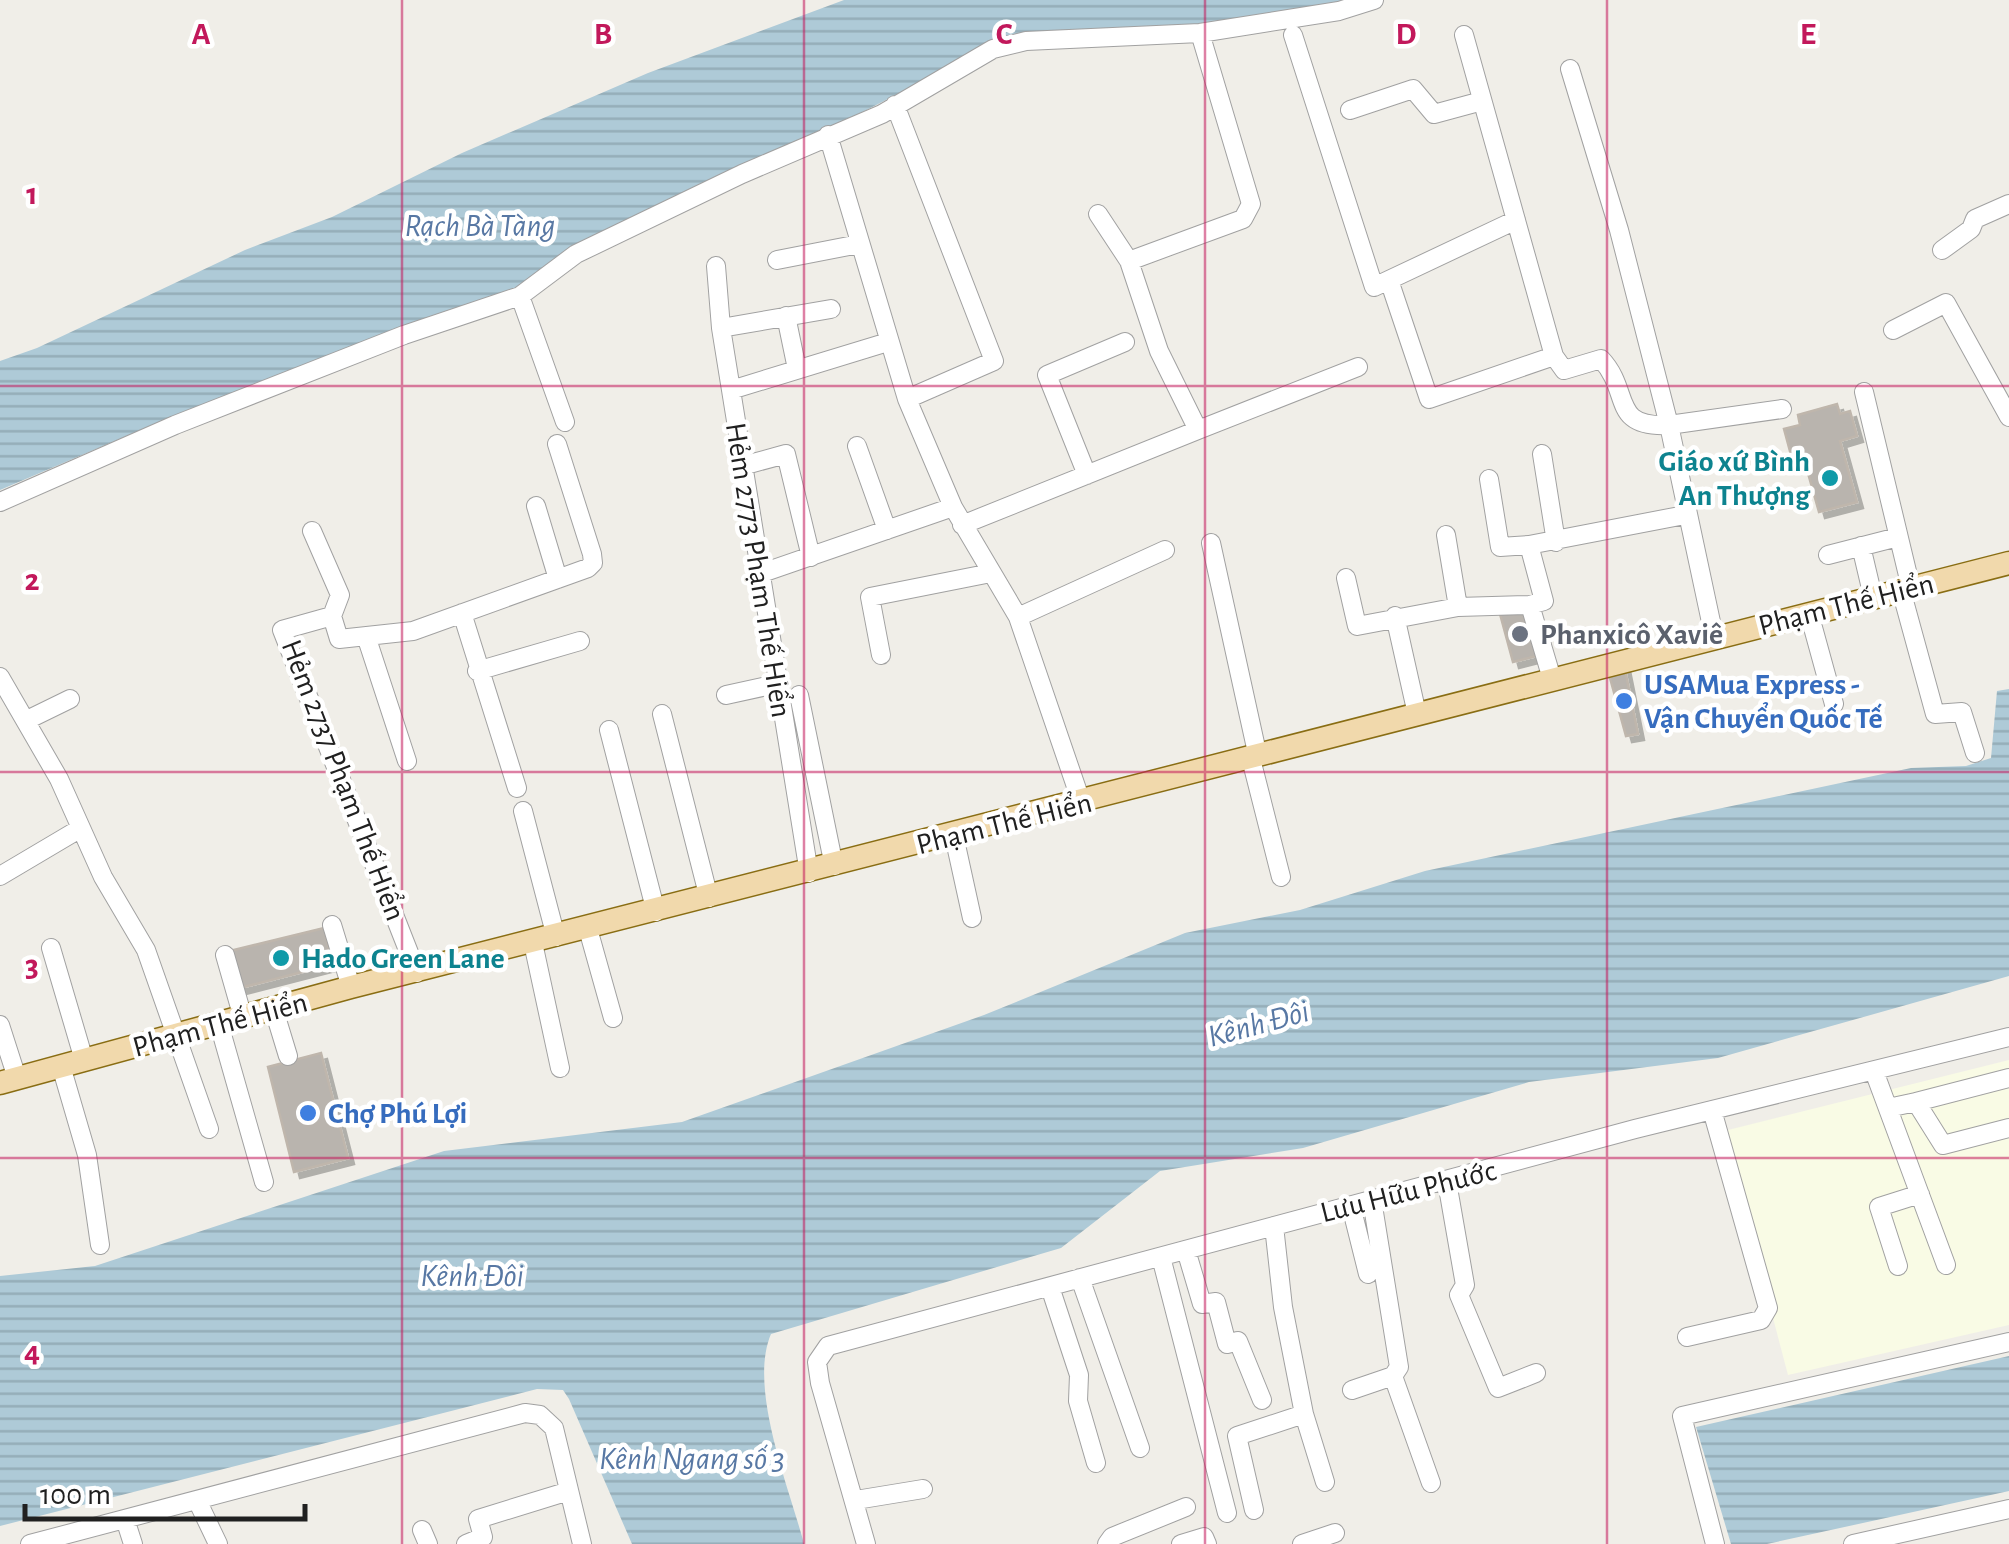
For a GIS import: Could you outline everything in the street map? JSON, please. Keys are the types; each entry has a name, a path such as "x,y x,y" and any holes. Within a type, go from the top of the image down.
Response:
{"main road":[{"name":"Phạm Thế Hiển","path":"8,1081 351,988 1082,804 1714,636 2009,563"}],"street":[{"path":"0,502 175,425 520,296 576,254 895,105 992,49 1200,34 1339,11 1374,0"},
{"path":"1130,261 1243,219 1251,204 1200,34"},
{"path":"1464,35 1554,356 1564,370 1601,360 1632,420 1642,427 1782,409"},
{"path":"1293,36 1374,287 1516,220"},
{"path":"1570,69 1619,230 1669,426 1685,515 1714,636"},
{"path":"1350,110 1413,89 1434,114 1482,101"},
{"path":"895,105 994,361 907,398"},
{"path":"828,136 907,398 952,507 1018,617 1082,804"},
{"path":"1942,250 1971,229 1975,218 2009,204"},
{"path":"1098,214 1130,261 1159,350 1198,430"},
{"path":"778,260 859,244"},
{"name":"Hẻm 2773 Phạm Thế Hiển","path":"716,266 721,328 742,466 809,873"},
{"path":"1389,280 1429,399 1554,356"},
{"path":"520,296 564,422"},
{"path":"1893,330 1946,303 2009,416"},
{"path":"721,328 831,309"},
{"path":"786,316 797,369"},
{"path":"731,390 888,342"},
{"path":"1088,475 1047,375 1125,342"},
{"path":"962,525 1358,367"},
{"path":"1864,392 1935,714 1962,712 1975,753"},
{"path":"407,761 366,636 413,632 593,563 557,444"},
{"path":"857,446 887,530"},
{"path":"742,466 786,454 810,557"},
{"path":"1542,454 1556,542"},
{"path":"1488,479 1500,547 1556,542 1685,515"},
{"path":"536,506 558,579"},
{"path":"759,574 952,507"},
{"path":"312,531 340,596 332,616"},
{"path":"1446,535 1458,607"},
{"path":"1828,555 1898,536"},
{"path":"1211,542 1281,877"},
{"path":"1346,578 1357,626 1458,607 1530,605 1544,601 1529,545"},
{"path":"1861,546 1873,597"},
{"path":"1018,617 1165,550"},
{"path":"881,655 870,596 991,573"},
{"path":"1530,605 1552,679"},
{"path":"462,613 477,671 517,788"},
{"path":"1809,613 1834,704"},
{"name":"Hẻm 2737 Phạm Thế Hiển","path":"366,636 339,640 332,616 282,630 417,973"},
{"path":"1395,616 1417,714"},
{"path":"477,671 580,642"},
{"path":"0,678 27,720 103,877 146,950 180,1035 209,1129"},
{"path":"726,694 776,684"},
{"path":"800,695 834,866"},
{"path":"27,720 70,698"},
{"path":"662,714 710,898"},
{"path":"610,730 656,912"},
{"path":"523,811 560,1068"},
{"path":"0,876 81,828"},
{"path":"954,836 972,918"},
{"path":"332,925 351,988"},
{"path":"588,929 613,1018"},
{"path":"51,948 84,1060"},
{"path":"225,954 243,1018"},
{"path":"274,1010 288,1056"},
{"path":"219,1024 264,1182"},
{"path":"0,1025 8,1081"},
{"name":"Lưu Hữu Phước","path":"856,1500 820,1384 817,1362 828,1346 860,1334 1712,1110 2009,1037"},
{"path":"61,1066 87,1155 100,1245"},
{"path":"1874,1070 1946,1266"},
{"path":"1888,1108 2009,1078"},
{"path":"1916,1102 1943,1145 2009,1128"},
{"path":"1687,1337 1761,1320 1768,1308 1712,1110"},
{"path":"1446,1182 1465,1285 1459,1295 1498,1388 1536,1372"},
{"path":"1898,1266 1878,1207 1920,1194"},
{"path":"1352,1390 1394,1376 1399,1367 1372,1200"},
{"path":"1351,1206 1368,1274"},
{"path":"1274,1226 1283,1307 1304,1414 1325,1482"},
{"path":"1186,1250 1202,1304 1216,1302 1227,1344 1238,1340 1262,1400"},
{"path":"1160,1256 1227,1513"},
{"path":"1080,1278 1140,1448"},
{"path":"1050,1286 1079,1375 1078,1401 1096,1463"},
{"path":"1715,1544 1682,1416 2009,1342"},
{"path":"1394,1376 1431,1482"},
{"path":"30,1544 56,1541 124,1519 525,1413 540,1415 554,1428 582,1544"},
{"path":"1254,1510 1236,1436 1304,1414"},
{"path":"866,1544 856,1500 922,1489"},
{"path":"466,1544 483,1537 478,1519 570,1492"},
{"path":"197,1500 218,1544"},
{"path":"1107,1544 1112,1537 1186,1507"},
{"path":"1853,1544 2009,1509"},
{"path":"124,1519 134,1544"},
{"path":"1302,1544 1334,1533"},
{"path":"1181,1544 1204,1537 1207,1544"}],"shaded area":[{"path":"2009,1060 2009,1325 1788,1375 1724,1131"}],"water":[{"name":"Rạch Bà Tàng","path":"844,0 1345,0 1264,18 1123,32 1059,30 1005,39 507,294 185,411 0,490 0,361 37,348 245,250 332,217 462,153 648,73"},
{"name":"Kênh Đôi","path":"2009,689 2009,976 1718,1058 1529,1082 1303,1148 1160,1171 1061,1248 771,1334 765,1356 767,1409 804,1544 632,1544 569,1399 563,1390 537,1389 0,1526 0,1276 95,1266 444,1151 682,1122 984,1015 1185,933 1300,910 1425,871 1911,768 1966,766 1991,758 1997,691"},
{"path":"2009,1356 2009,1491 1767,1544 1731,1544 1696,1427"}],"building":[{"name":"Giáo xứ Bình An Thượng","path":"1837,404 1840,414 1850,411 1857,436 1840,441 1857,502 1819,512 1802,452 1791,455 1784,429 1800,425 1798,415"},
{"name":"Phanxicô Xaviê","path":"1527,607 1540,655 1513,662 1500,614"},
{"name":"USAMua Express - Vận Chuyển Quốc Tế","path":"1623,660 1638,734 1626,736 1607,667"},
{"name":"Hado Green Lane","path":"324,928 333,964 240,988 230,951"},
{"name":"Chợ Phú Lợi","path":"321,1053 348,1158 294,1172 268,1067"}],"place":[{"name":"Giáo xứ Bình An Thượng","path":"1830,478"},
{"name":"Phanxicô Xaviê","path":"1520,634"},
{"name":"USAMua Express - Vận Chuyển Quốc Tế","path":"1624,701"},
{"name":"Hado Green Lane","path":"281,958"},
{"name":"Chợ Phú Lợi","path":"308,1113"}],"water label":[{"name":"Kênh Ngang số 3","path":"692,1458"}]}
